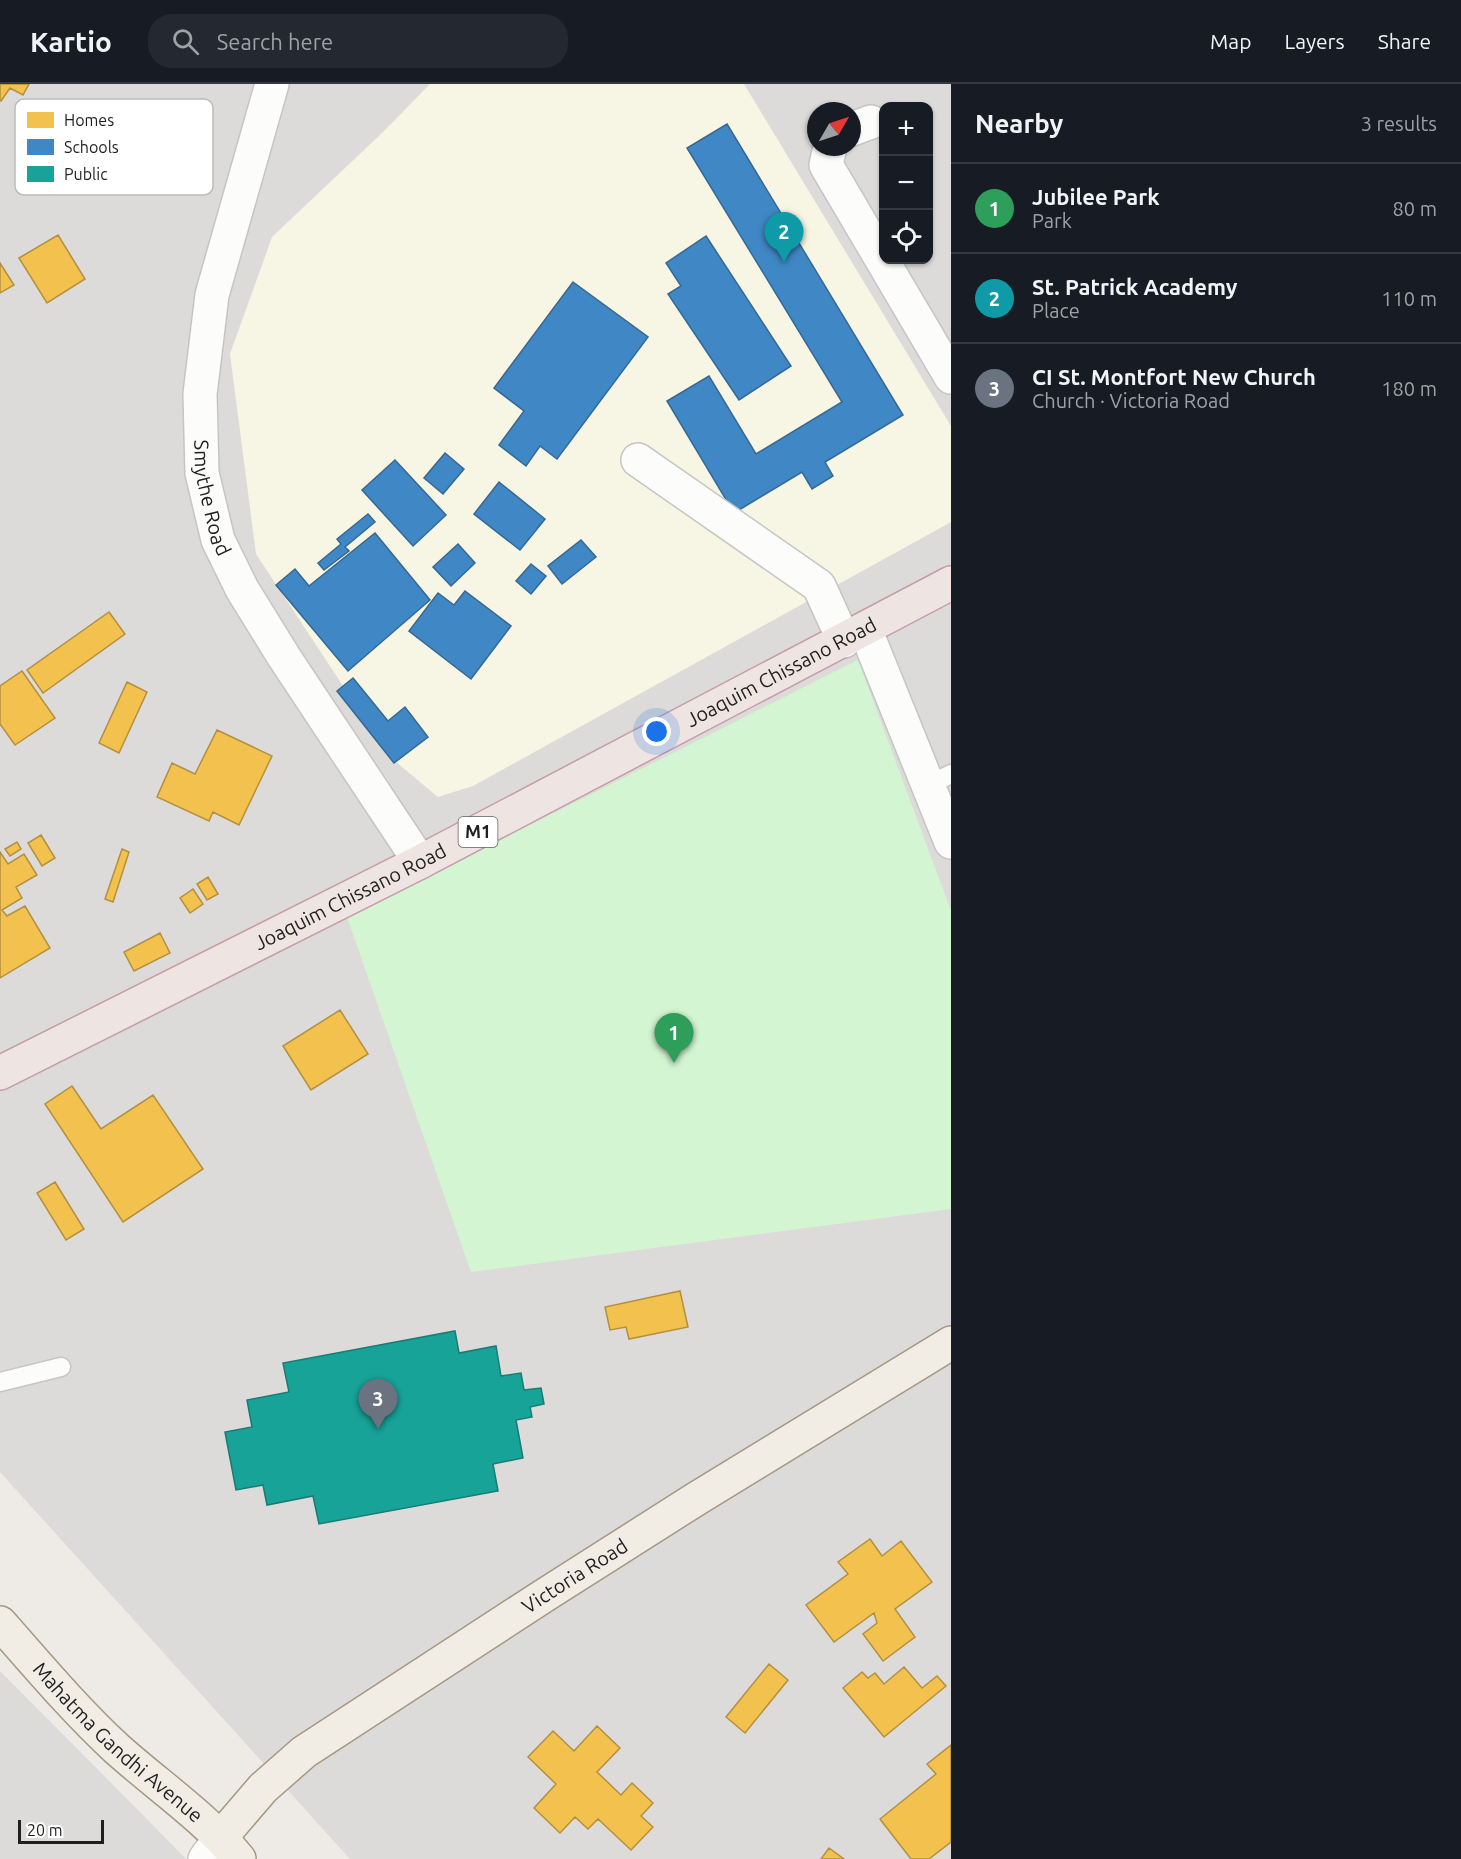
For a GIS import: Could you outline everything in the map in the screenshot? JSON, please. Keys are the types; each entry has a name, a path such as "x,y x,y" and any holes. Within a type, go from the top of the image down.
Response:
{"highway":[{"name":"Joaquim Chissano Road","path":"0,1073 420,862 951,583"}],"main road":[{"name":"Victoria Road","path":"221,1852 263,1788 314,1746 544,1595 951,1343"},
{"name":"Mahatma Gandhi Avenue","path":"0,1623 72,1704 221,1852"}],"street":[{"name":"Smythe Road","path":"272,84 212,295 200,394 202,473 219,540 242,589 284,657 420,862"},
{"path":"828,156 826,165 951,377"},
{"path":"638,460 819,586 854,635 940,780 951,842"}],"lane":[{"path":"0,1382 61,1367"}],"shaded area":[{"path":"0,84 951,84 951,1859 350,1859 0,1472"},
{"path":"430,84 744,84 951,426 951,522 473,786 438,797 390,757 256,554 230,354 272,237"},
{"path":"0,1671 140,1812 186,1859 0,1859"}],"green space":[{"path":"858,660 951,911 951,1209 471,1272 347,917"}],"building: Homes":[{"path":"0,84 29,84 23,95 10,88 1,101"},
{"path":"58,235 85,279 47,303 19,258"},
{"path":"0,263 14,285 0,293"},
{"path":"109,612 125,634 43,693 27,670"},
{"path":"22,671 55,718 15,745 0,724 0,686"},
{"path":"127,682 147,692 119,753 99,743"},
{"path":"217,730 272,756 239,825 213,812 209,821 157,797 172,763 195,774"},
{"path":"41,835 55,858 42,866 28,843"},
{"path":"17,842 21,849 10,856 5,849"},
{"path":"122,849 129,852 113,902 105,899"},
{"path":"0,852 8,864 24,854 37,875 16,887 22,898 2,910 7,916 25,906 50,948 0,978"},
{"path":"208,877 218,894 207,900 197,884"},
{"path":"193,889 203,904 190,913 180,898"},
{"path":"160,933 170,953 134,971 124,952"},
{"path":"340,1010 368,1054 311,1090 283,1046"},
{"path":"72,1086 101,1129 153,1095 203,1169 123,1222 45,1104"},
{"path":"55,1182 84,1229 66,1240 37,1193"},
{"path":"680,1291 688,1327 629,1339 626,1327 610,1330 605,1307"},
{"path":"870,1539 882,1556 901,1541 932,1582 895,1609 915,1637 883,1661 863,1634 877,1623 874,1613 834,1642 806,1605 848,1574 838,1562"},
{"path":"769,1664 788,1680 745,1733 726,1717"},
{"path":"904,1667 922,1688 937,1676 946,1686 884,1737 843,1688 862,1672 868,1678 875,1673 884,1684"},
{"path":"597,1726 620,1748 597,1772 621,1795 632,1783 653,1803 641,1816 653,1827 631,1850 598,1819 588,1829 575,1817 560,1833 534,1808 556,1784 528,1757 553,1731 574,1751"},
{"path":"951,1745 951,1842 929,1859 911,1859 880,1819 936,1774 927,1764"},
{"path":"829,1848 844,1859 821,1859"}],"building: Schools":[{"path":"727,124 903,415 825,462 833,476 812,489 802,472 734,513 667,401 709,376 756,454 842,402 687,148"},
{"path":"706,236 791,366 739,400 668,294 681,286 666,263"},
{"path":"573,282 648,337 557,459 540,446 526,466 499,445 524,411 494,388"},
{"path":"445,453 464,469 443,494 424,478"},
{"path":"395,460 446,515 413,546 362,490"},
{"path":"499,482 545,519 520,550 474,514"},
{"path":"368,514 375,522 345,547 349,551 324,570 318,563 341,544 337,539"},
{"path":"375,533 430,600 348,671 276,585 295,569 309,586"},
{"path":"581,540 596,557 562,584 548,566"},
{"path":"458,544 475,563 451,586 433,567"},
{"path":"531,564 546,576 531,594 516,581"},
{"path":"465,591 511,626 471,679 409,631 438,593 454,605"},
{"path":"353,678 388,721 405,707 428,737 394,763 337,691"}],"building: Public":[{"path":"455,1331 459,1353 496,1346 501,1376 521,1373 524,1390 541,1388 544,1404 530,1407 532,1417 516,1420 523,1458 493,1464 498,1491 319,1524 313,1496 267,1505 263,1485 236,1490 225,1432 252,1427 247,1400 289,1392 283,1363"}],"place":[{"name":"St. Patrick Academy","path":"784,262"},
{"name":"Jubilee Park","path":"674,1063"},
{"name":"CI St. Montfort New Church","path":"378,1429"}]}
